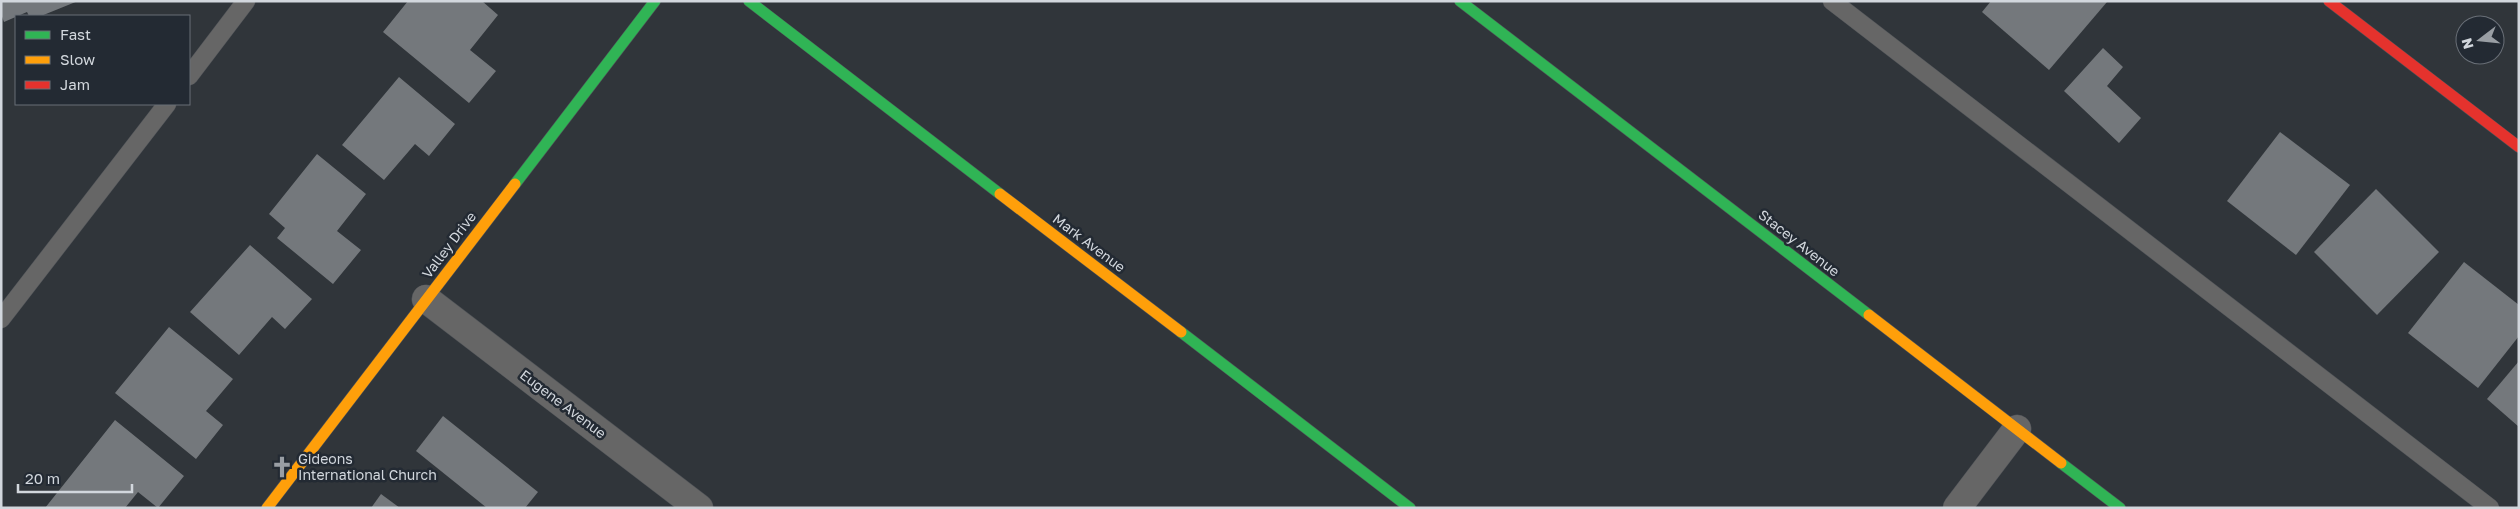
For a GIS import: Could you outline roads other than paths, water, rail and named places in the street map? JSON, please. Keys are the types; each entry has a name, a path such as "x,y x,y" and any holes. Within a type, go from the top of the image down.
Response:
{"street":[{"name":"Valley Drive","path":"267,508 655,1"},
{"name":"Mark Avenue","path":"749,1 1410,508"},
{"name":"Stacey Avenue","path":"1460,1 2120,508"},
{"path":"2329,1 2519,147"},
{"name":"Eugene Avenue","path":"426,299 699,508"},
{"path":"1956,508 2017,428"}],"lane":[{"path":"190,75 246,1"},
{"path":"1832,1 2490,508"},
{"path":"1,319 166,105"}],"place":[{"name":"Gideons International Church","path":"282,467"}]}
